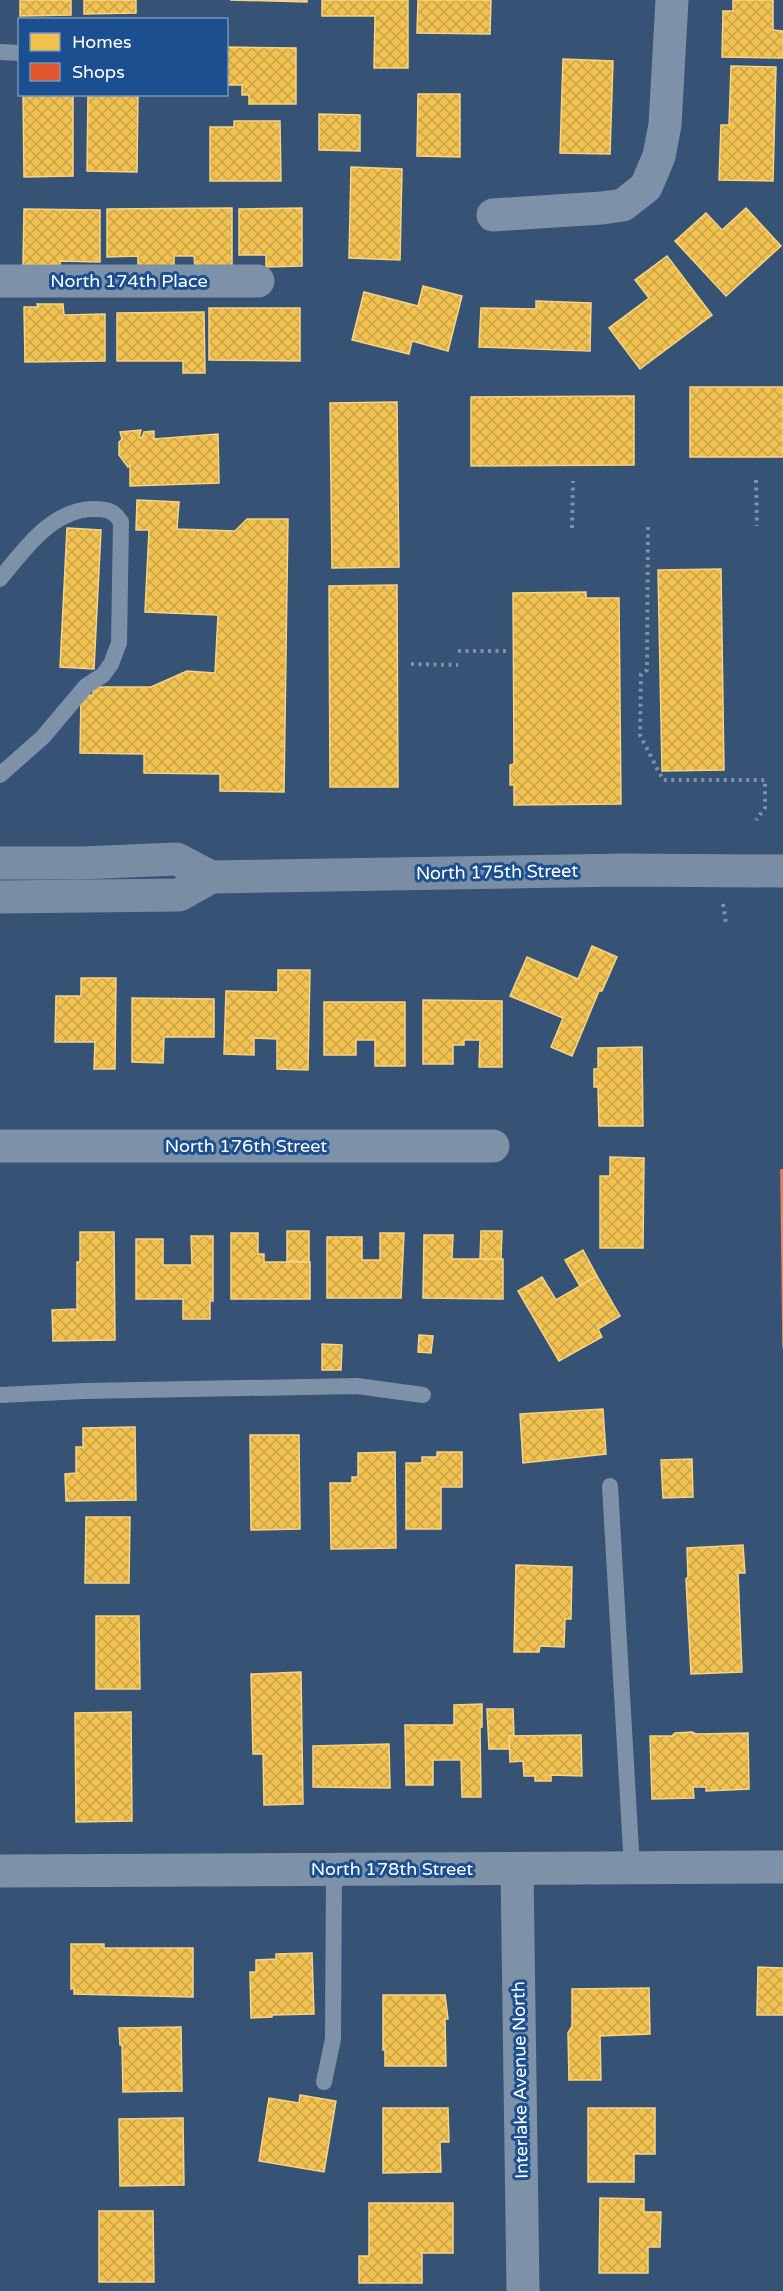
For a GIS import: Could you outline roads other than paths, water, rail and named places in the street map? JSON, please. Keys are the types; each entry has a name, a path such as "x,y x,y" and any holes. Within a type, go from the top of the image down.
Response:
{"main road":[{"path":"0,863 81,863 177,859 211,878"},
{"name":"North 175th Street","path":"0,897 179,895 211,878 623,870 783,871"}],"street":[{"path":"493,215 602,208 623,204 646,187 659,156 664,125 672,0"},
{"name":"North 174th Place","path":"0,281 258,281"},
{"name":"North 176th Street","path":"0,1146 493,1146"},
{"name":"North 178th Street","path":"0,1871 783,1867"},
{"name":"Interlake Avenue North","path":"517,1869 523,2291"}],"lane":[{"path":"0,52 18,53"},
{"path":"0,579 33,538 56,521 83,509 106,509 116,514 121,522 118,643 111,664 103,675 86,686 43,737 0,775"},
{"path":"0,1395 85,1391 357,1386 423,1395"},
{"path":"610,1486 632,1868"},
{"path":"324,2082 333,2039 334,1870"}]}
